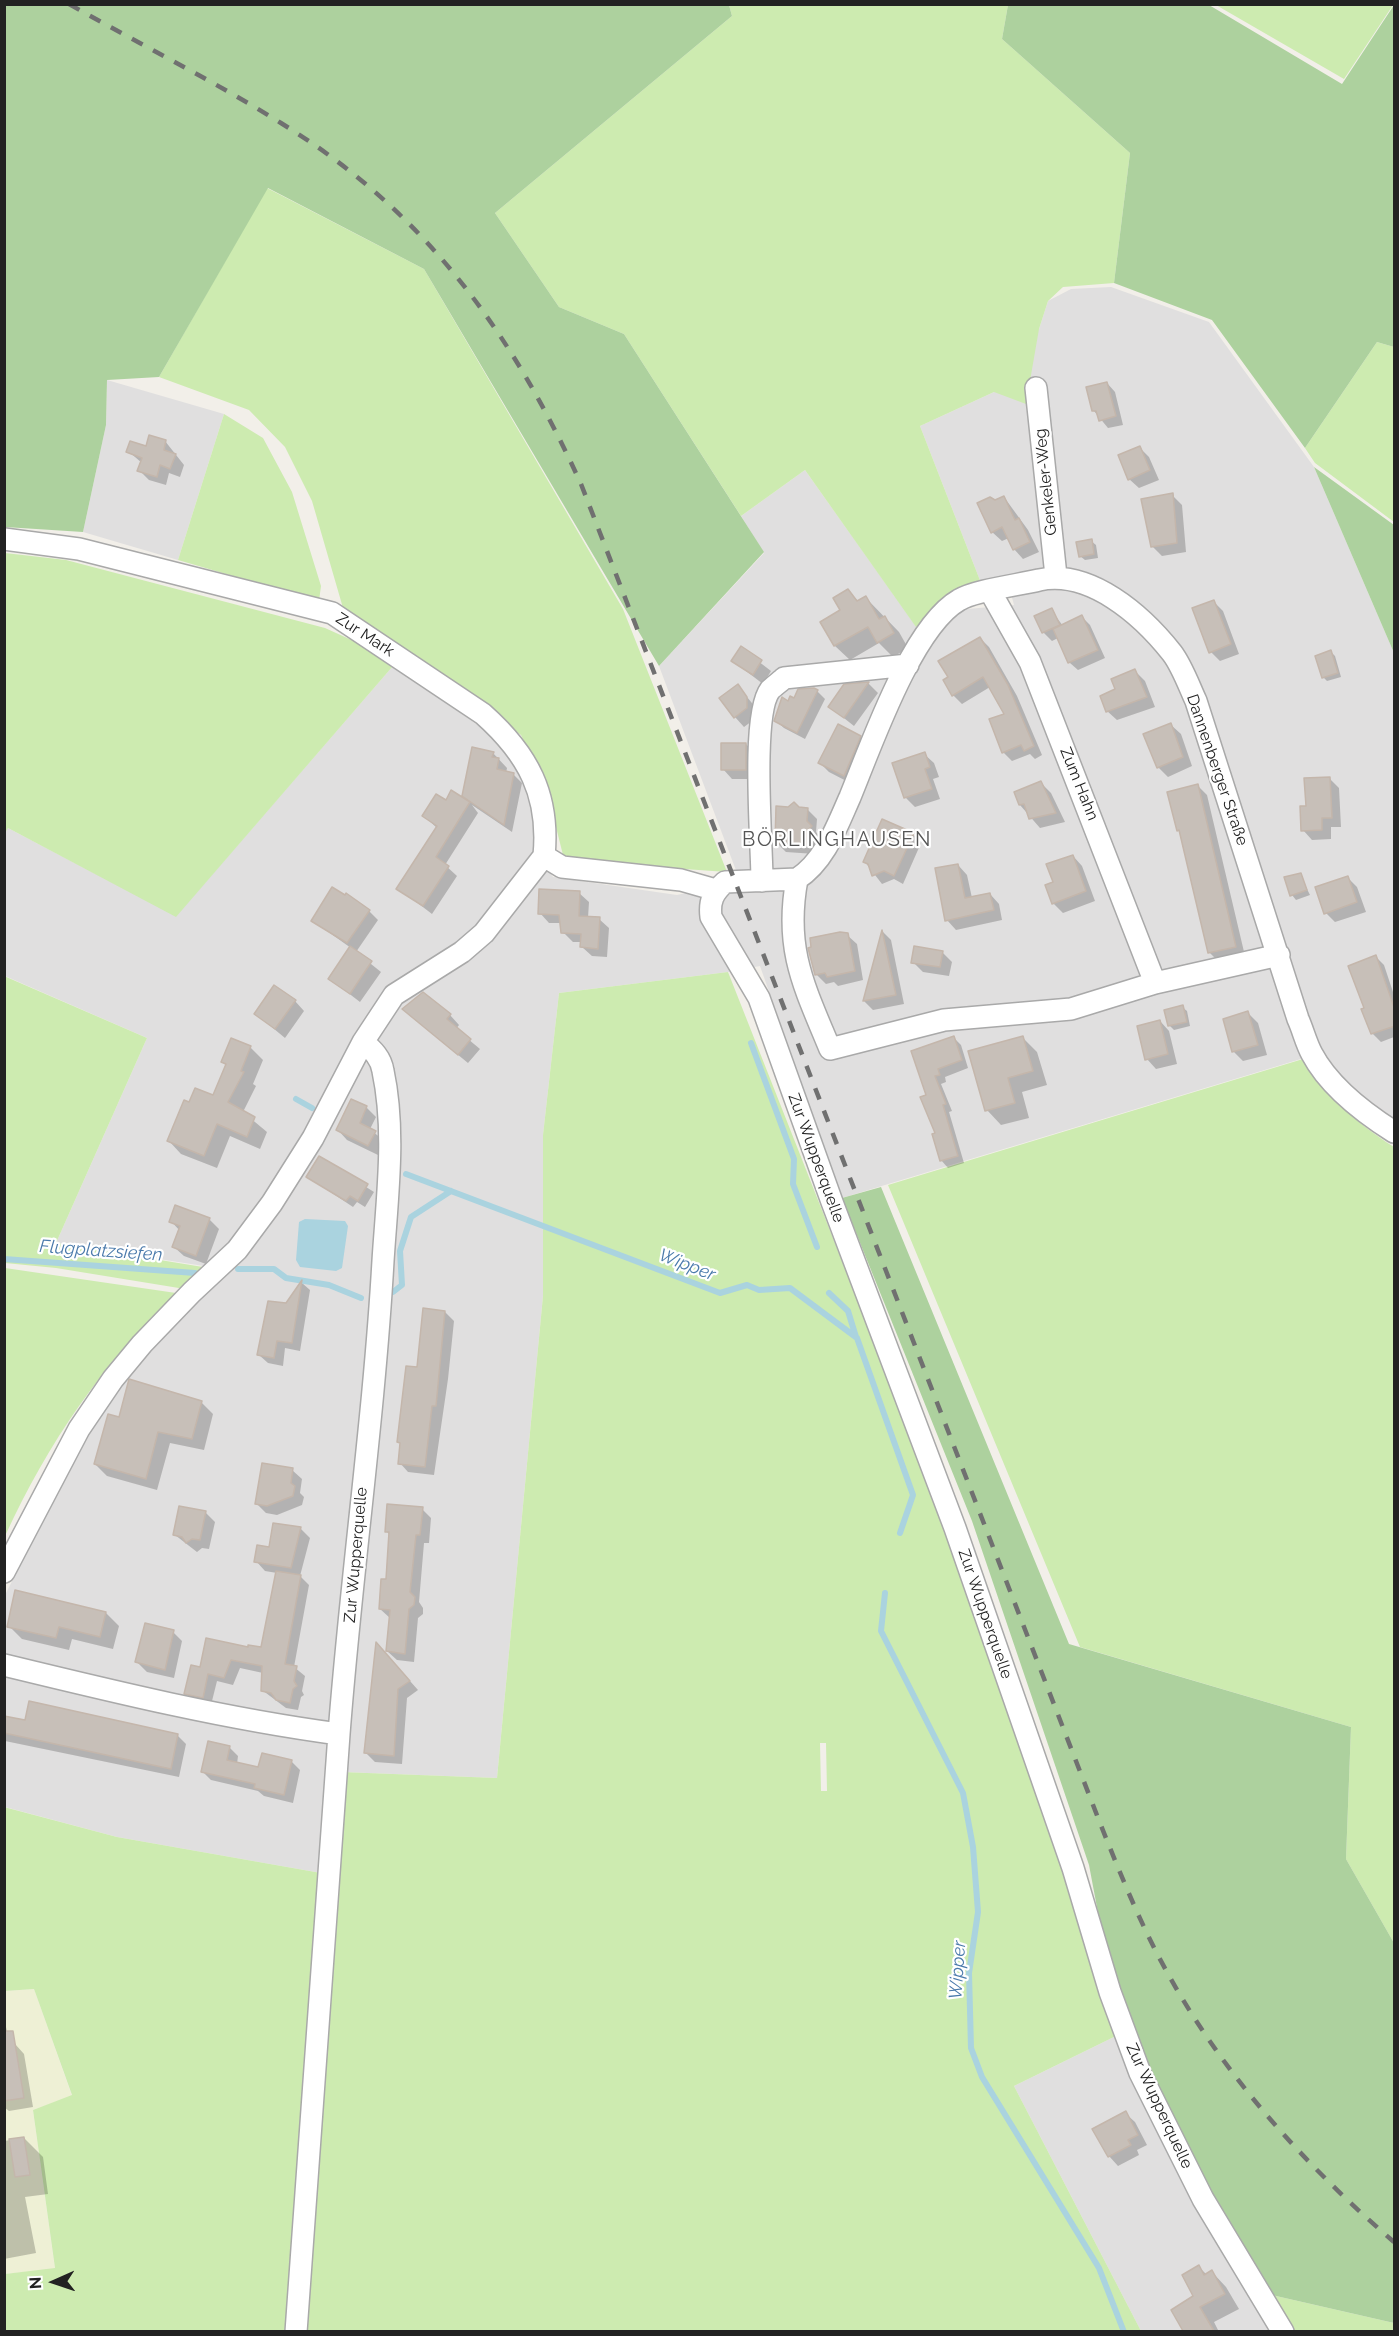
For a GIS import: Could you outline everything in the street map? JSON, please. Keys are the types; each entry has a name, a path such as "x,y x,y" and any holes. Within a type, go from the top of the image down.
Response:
{"street":[{"name":"Genkeler-Weg","path":"1036,388 1056,576"},
{"name":"Zur Mark","path":"4,539 79,549 332,613 483,714 504,733 521,753 540,796 546,833 544,856"},
{"path":"4,1572 84,1421 112,1379 192,1292 237,1250 272,1203 313,1138 363,1042 394,995 462,952 484,933 544,856 562,867 681,880 716,890 725,882 796,879 808,872 836,831 908,665 937,620 960,599 1056,576"},
{"name":"Dannenberger Straße","path":"1056,576 1097,589 1114,598 1138,617 1173,654 1196,701 1312,1056 1338,1087 1370,1117 1395,1132"},
{"name":"Zum Hahn","path":"990,591 1030,662 1155,983"},
{"path":"762,881 761,715 769,691 784,678 908,665"},
{"path":"796,879 791,932 795,959 830,1049 944,1020 1071,1009 1155,983 1279,955"},
{"name":"Zur Wupperquelle","path":"716,890 709,904 711,917 759,998 836,1213 955,1527 1073,1868 1110,1992 1140,2073 1203,2199 1283,2331"},
{"name":"Zur Wupperquelle","path":"296,2331 339,1734 381,1304 387,1191 389,1135 383,1068 375,1052 363,1042"},
{"path":"4,1665 137,1697 292,1728 339,1734"}],"shaded area":[{"path":"1111,287 1209,322 1314,467 1394,653 1394,1121 1374,1110 1345,1082 1324,1052 842,1198 760,966 559,993 543,1135 543,1296 497,1778 341,1772 321,1873 117,1837 5,1807 5,1595 92,1425 123,1381 223,1269 56,1243 147,1038 5,976 4,833 8,828 176,916 393,666 499,740 533,799 538,857 553,877 677,895 740,881 659,666 764,553 741,516 805,470 930,646 954,616 967,609 1014,605 1006,575 981,583 920,426 994,392 1039,329 1048,301 1071,289"},
{"path":"107,380 224,414 178,560 83,532 106,425"},
{"path":"1122,2033 1278,2331 1141,2331 1014,2086"}],"green space":[{"path":"5,4 729,5 732,16 495,213 559,307 624,334 764,552 659,666 424,269 268,188 159,377 107,380 106,425 83,532 5,527"},
{"path":"729,5 1008,5 1002,39 1130,153 1114,283 1063,287 1048,301 1039,329 1026,404 994,392 920,426 981,583 952,592 916,627 805,470 741,516 624,334 559,307 495,213 732,16"},
{"path":"1008,5 1209,5 1342,84 1394,5 1394,347 1377,342 1305,448 1212,320 1114,283 1130,153 1002,39"},
{"path":"1216,5 1393,5 1344,79"},
{"path":"267,188 424,269 623,609 727,872 571,861 563,855 547,791 521,735 343,608 312,501 285,447 249,410 159,377"},
{"path":"1377,342 1394,347 1394,522 1315,463 1305,448"},
{"path":"224,414 263,438 292,492 321,586 319,601 178,560"},
{"path":"1314,467 1394,525 1394,653"},
{"path":"5,553 66,560 325,628 356,642 393,666 176,917 8,828 5,833"},
{"path":"728,972 953,1542 1122,2033 1014,2086 1141,2331 299,2332 341,1772 497,1778 543,1296 543,1135 559,993","holes":["820,1743 826,1743 827,1791 821,1791"]},
{"path":"4,976 147,1038 56,1243 209,1268 185,1289 56,1268 5,1263"},
{"path":"1303,1059 1323,1086 1344,1108 1366,1128 1394,1147 1394,1943 1346,1859 1351,1727 1080,1647 888,1185"},
{"path":"881,1187 1069,1644 1351,1727 1346,1859 1394,1943 1394,2323 1263,2293 1203,2199 1113,1992 1089,1865 972,1521 842,1198"},
{"path":"5,1268 176,1293 124,1348 79,1406 40,1468 5,1536"},
{"path":"4,1807 117,1837 321,1873 292,2331 5,2331 5,2274 55,2268 33,2110 72,2095 34,1989 5,1991"},
{"path":"34,1989 72,2096 33,2110 55,2269 5,2274 5,1991"},
{"path":"1263,2293 1394,2323 1394,2331 1287,2331"}],"water":[{"path":"305,1219 345,1221 348,1226 342,1268 336,1271 300,1267 296,1260 299,1222"}],"building":[{"path":"1107,382 1116,416 1099,421 1096,411 1092,411 1086,387"},
{"path":"149,435 166,440 164,450 176,454 170,469 160,465 157,477 137,471 142,458 126,452 130,441 146,446"},
{"path":"1140,446 1150,470 1128,480 1118,455"},
{"path":"1173,493 1177,543 1151,547 1141,499"},
{"path":"1004,496 1015,520 1019,518 1030,542 1013,550 1002,527 991,533 977,503 990,497 995,500"},
{"path":"1092,539 1094,554 1079,557 1076,542"},
{"path":"848,589 857,601 866,596 879,619 885,616 894,633 877,643 868,627 834,646 820,622 840,610 833,598"},
{"path":"1214,600 1231,644 1209,653 1192,608"},
{"path":"1052,608 1060,625 1042,633 1034,616"},
{"path":"1082,615 1098,650 1068,663 1053,629"},
{"path":"980,637 1008,685 1034,746 1024,751 1021,745 1002,753 989,719 1004,714 983,677 952,696 943,680 948,677 938,661"},
{"path":"741,646 762,660 753,675 731,661"},
{"path":"1331,650 1338,673 1322,678 1315,656"},
{"path":"1135,669 1147,697 1106,712 1100,696 1115,689 1111,679"},
{"path":"869,682 844,718 828,707 844,684"},
{"path":"738,684 747,697 747,708 734,718 719,698"},
{"path":"798,689 818,690 797,733 774,721 782,697 788,701 790,696 794,698"},
{"path":"1171,723 1183,757 1157,768 1143,734"},
{"path":"838,724 861,736 844,776 818,763"},
{"path":"721,743 746,743 746,770 721,770"},
{"path":"472,747 494,752 492,757 499,758 497,769 514,773 504,825 462,796"},
{"path":"925,752 930,767 925,769 932,789 904,798 892,763"},
{"path":"1330,777 1332,818 1322,818 1322,830 1301,831 1300,806 1306,806 1304,778"},
{"path":"1041,781 1056,813 1029,819 1024,804 1019,805 1014,792"},
{"path":"1198,784 1236,947 1208,953 1179,830 1177,831 1167,792"},
{"path":"451,790 470,802 436,857 449,866 423,906 396,889 437,826 422,816 436,794 446,800"},
{"path":"794,802 799,807 808,808 807,821 812,826 807,831 806,845 775,843 776,806 788,807"},
{"path":"882,819 914,833 894,876 884,871 872,876 868,864 863,862"},
{"path":"1073,855 1086,891 1052,904 1045,885 1053,882 1046,864"},
{"path":"958,864 965,898 990,893 994,910 945,921 935,868"},
{"path":"1301,873 1307,890 1290,896 1284,877"},
{"path":"1348,876 1357,902 1324,914 1315,887"},
{"path":"332,887 345,895 346,893 370,910 347,943 311,921"},
{"path":"539,889 580,891 579,916 600,917 598,949 580,947 581,934 561,933 559,915 538,914"},
{"path":"882,930 896,995 863,1001"},
{"path":"840,932 848,933 855,971 827,977 825,973 815,975 808,948 811,947 810,938"},
{"path":"350,946 372,961 350,994 328,979"},
{"path":"914,946 943,951 940,967 911,963"},
{"path":"1376,955 1395,1010 1395,1026 1371,1034 1348,966"},
{"path":"274,985 296,1000 275,1029 254,1014"},
{"path":"423,992 451,1014 447,1019 471,1039 458,1055 402,1009"},
{"path":"1183,1005 1187,1022 1168,1026 1164,1010"},
{"path":"1248,1011 1258,1045 1232,1052 1223,1019"},
{"path":"1160,1020 1168,1054 1145,1060 1137,1026"},
{"path":"954,1036 962,1060 938,1069 940,1075 935,1076 946,1104 943,1105 958,1156 940,1161 932,1134 935,1133 920,1097 926,1095 911,1051"},
{"path":"1023,1036 1033,1071 1008,1078 1015,1103 985,1111 968,1051"},
{"path":"231,1038 251,1046 241,1071 244,1072 228,1102 255,1117 247,1137 217,1124 204,1156 167,1141 184,1100 189,1102 195,1088 213,1095 226,1064 221,1062"},
{"path":"351,1099 367,1106 360,1123 376,1131 368,1146 336,1130"},
{"path":"319,1156 368,1184 358,1201 350,1196 346,1201 306,1177"},
{"path":"175,1205 210,1218 196,1256 172,1247 180,1226 169,1222"},
{"path":"302,1280 292,1343 277,1341 274,1358 257,1355 268,1301 286,1303"},
{"path":"423,1308 445,1311 436,1406 432,1406 425,1467 398,1464 400,1443 397,1442 406,1366 417,1367"},
{"path":"129,1379 202,1401 192,1439 158,1432 146,1479 94,1464 108,1414 119,1417"},
{"path":"262,1463 293,1468 291,1483 295,1486 293,1496 267,1506 255,1504"},
{"path":"387,1504 423,1507 420,1535 416,1535 410,1592 415,1597 414,1605 409,1609 405,1654 386,1651 390,1610 379,1609 381,1579 386,1579 389,1532 385,1532"},
{"path":"179,1506 206,1511 200,1540 192,1539 186,1543 182,1537 173,1535"},
{"path":"273,1523 301,1527 291,1568 254,1562 257,1545 269,1547"},
{"path":"276,1571 301,1575 285,1664 297,1666 294,1681 297,1686 293,1689 290,1703 276,1700 271,1693 261,1691 262,1666 231,1660 224,1678 208,1674 203,1698 184,1694 191,1665 200,1667 206,1638 248,1647 248,1645 261,1647"},
{"path":"15,1590 106,1612 100,1637 59,1627 56,1638 7,1627"},
{"path":"145,1623 174,1630 165,1670 135,1662"},
{"path":"376,1642 410,1681 398,1689 394,1756 364,1753"},
{"path":"29,1701 178,1734 171,1769 4,1733 4,1716 25,1720"},
{"path":"208,1741 230,1746 227,1760 258,1767 262,1753 292,1760 284,1795 254,1788 255,1784 201,1772"},
{"path":"4,2031 13,2031 24,2098 4,2101"},
{"path":"1126,2111 1138,2135 1128,2140 1131,2145 1108,2157 1092,2129"},
{"path":"24,2137 30,2175 15,2177 9,2139"},
{"path":"1199,2265 1204,2275 1212,2270 1225,2294 1200,2307 1214,2331 1183,2331 1171,2310 1193,2296 1182,2275"}],"waterway":[{"path":"751,1043 794,1159 793,1184 817,1247"},
{"name":"Wipper","path":"296,1099 312,1108"},
{"name":"Wipper","path":"406,1174 720,1293 747,1285 759,1290 790,1288 857,1338 913,1495 900,1533"},
{"name":"Flugplatzsiefen","path":"393,1292 402,1285 400,1251 411,1217 451,1191"},
{"name":"Flugplatzsiefen","path":"4,1259 195,1273"},
{"name":"Flugplatzsiefen","path":"238,1269 274,1269 286,1278 329,1285 361,1298"},
{"path":"829,1293 848,1311 856,1337"},
{"name":"Wipper","path":"885,1593 881,1631 963,1793 973,1847 978,1912 969,1973 971,2048 982,2077 1099,2268 1124,2332"}],"railway":[{"path":"69,4 237,97 292,130 341,164 386,202 426,242 463,285 497,331 527,379 581,484 1100,1823 1144,1927 1167,1973 1193,2016 1252,2098 1320,2173 1394,2242"}],"district":[{"name":"BÖRLINGHAUSEN","path":"837,840"}]}
